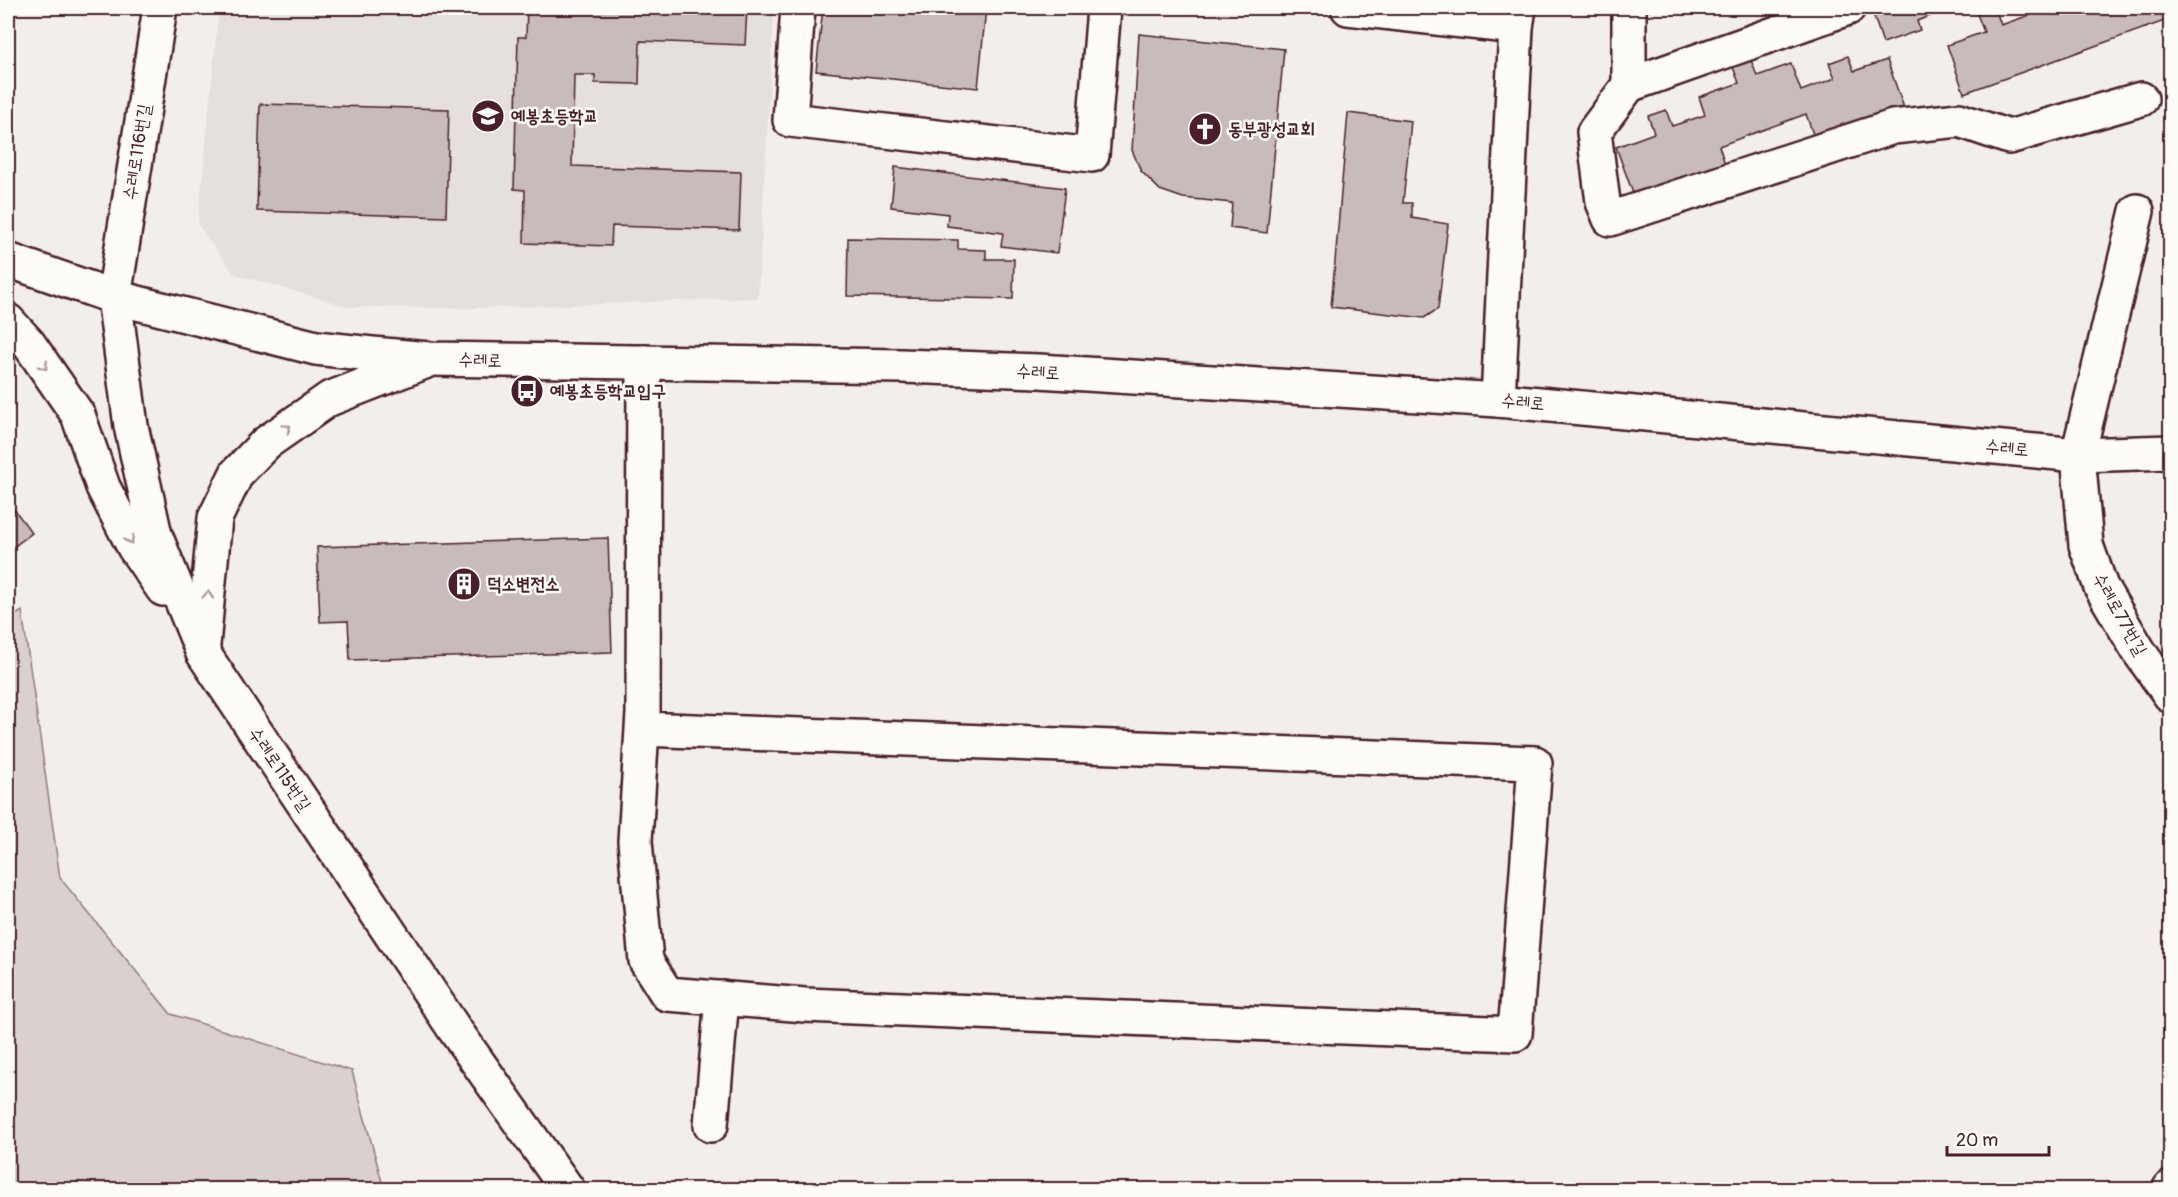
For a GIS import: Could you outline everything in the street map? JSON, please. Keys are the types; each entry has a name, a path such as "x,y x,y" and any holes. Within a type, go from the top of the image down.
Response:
{"street":[{"name":"수레로116번길","path":"114,297 160,8"},
{"path":"798,8 790,120 1092,155 1104,8"},
{"path":"1348,8 1518,17 1498,400"},
{"path":"1629,8 1629,85"},
{"path":"1848,8 1629,85 1594,132 1602,202 1610,219 1893,127 1959,120 2009,137 2141,99"},
{"path":"2078,455 2137,211"},
{"name":"수레로","path":"8,260 114,297 316,348 429,359 902,366 1039,371 1498,400 2078,455 2170,452"},
{"name":"수레로115번길","path":"114,297 131,426 155,535 201,647 455,1030 568,1190"},
{"path":"8,321 29,344 78,415 103,487 134,548 201,647"},
{"path":"201,647 215,518 237,473 266,443 329,399 429,359"},
{"path":"642,729 1535,763 1515,1034 805,1005 668,994 646,961 635,841 642,729 644,362"},
{"name":"수레로77번길","path":"2078,455 2086,545 2101,587 2140,653 2170,695"},
{"path":"711,1125 722,998"}],"shaded area":[{"name":"예봉초등학교","path":"219,8 774,8 758,298 487,308 350,307 234,274 198,225"},
{"path":"22,611 60,878 171,1014 352,1071 384,1189 8,1189 8,620"}],"building":[{"path":"527,8 747,8 745,45 640,41 639,84 595,83 595,75 574,75 572,166 741,172 739,230 612,226 611,246 524,243 525,190 514,189 518,37 526,37"},
{"path":"823,8 986,8 978,88 816,71"},
{"path":"1871,8 1927,8 1930,16 1917,21 1920,30 1883,43"},
{"path":"1995,8 2001,25 2050,8 2170,8 2170,19 1964,93 1947,45 1984,32 1977,14"},
{"name":"동부광성교회","path":"1139,34 1284,49 1267,233 1230,228 1232,203 1183,198 1160,190 1141,171 1132,150"},
{"path":"1848,56 1854,71 1887,60 1904,108 1815,140 1806,114 1719,146 1725,164 1634,196 1616,147 1654,133 1648,116 1666,110 1672,126 1705,115 1699,97 1739,83 1733,67 1751,60 1757,76 1791,64 1801,91 1835,78 1829,63"},
{"path":"260,104 449,109 446,217 257,211"},
{"path":"1348,113 1411,121 1403,203 1412,203 1412,218 1448,224 1438,309 1424,318 1331,307"},
{"path":"895,167 1065,188 1057,253 1001,246 1003,233 947,226 948,214 891,207"},
{"path":"848,238 958,240 958,249 986,250 986,259 1014,259 1013,299 847,296"},
{"path":"8,501 32,533 8,551"},
{"name":"덕소변전소","path":"608,538 612,652 350,660 348,621 320,622 317,547"}],"place":[{"name":"예봉초등학교","path":"488,116"},
{"name":"동부광성교회","path":"1205,129"},
{"name":"예봉초등학교입구","path":"527,391"},
{"name":"덕소변전소","path":"464,584"}]}
